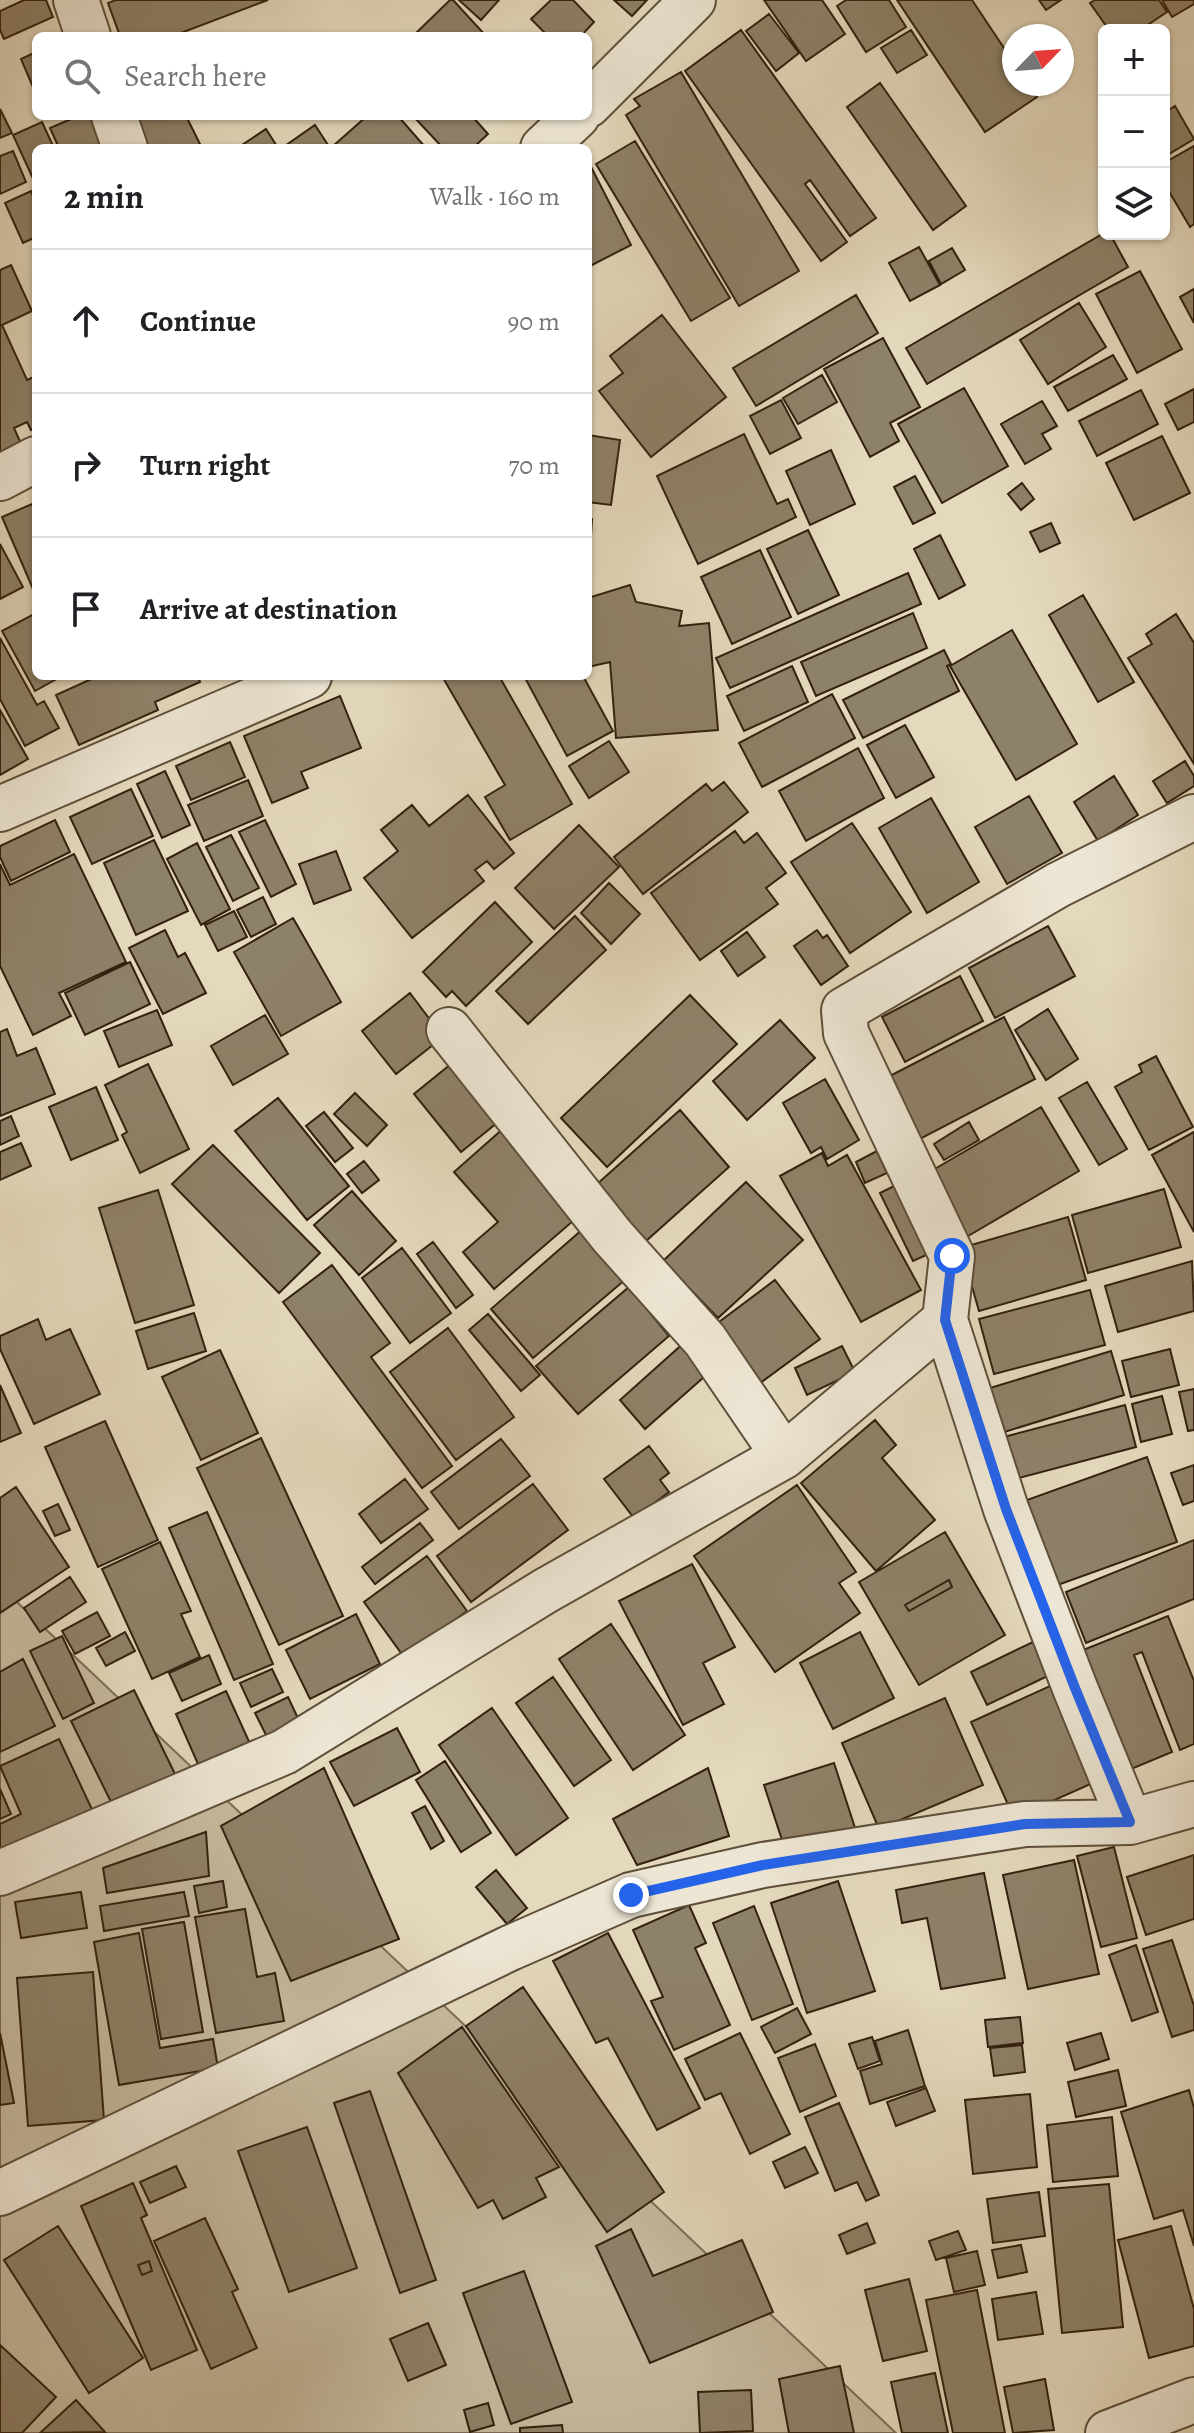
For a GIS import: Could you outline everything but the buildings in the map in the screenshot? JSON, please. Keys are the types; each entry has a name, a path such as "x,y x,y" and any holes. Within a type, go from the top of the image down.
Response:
{"street":[{"path":"76,0 87,32"},
{"path":"592,101 693,0"},
{"path":"115,120 124,144"},
{"path":"0,478 32,461"},
{"path":"0,809 225,692 288,680"},
{"path":"1130,1822 1006,1509 945,1320 952,1256 846,1033 844,1010 1058,885 1194,817"},
{"path":"449,1030 612,1236 705,1340 784,1456"},
{"path":"0,1873 284,1752 545,1591 784,1456 945,1320"},
{"path":"0,2193 510,1948 631,1895 763,1865 1025,1824 1130,1822 1194,1804"},
{"path":"1108,2433 1194,2400"}],"shaded area":[{"path":"0,1586 896,2433 0,2433"}],"route":[{"path":"631,1895 763,1865 1025,1824 1130,1822 1006,1509 945,1320 952,1256"}]}
